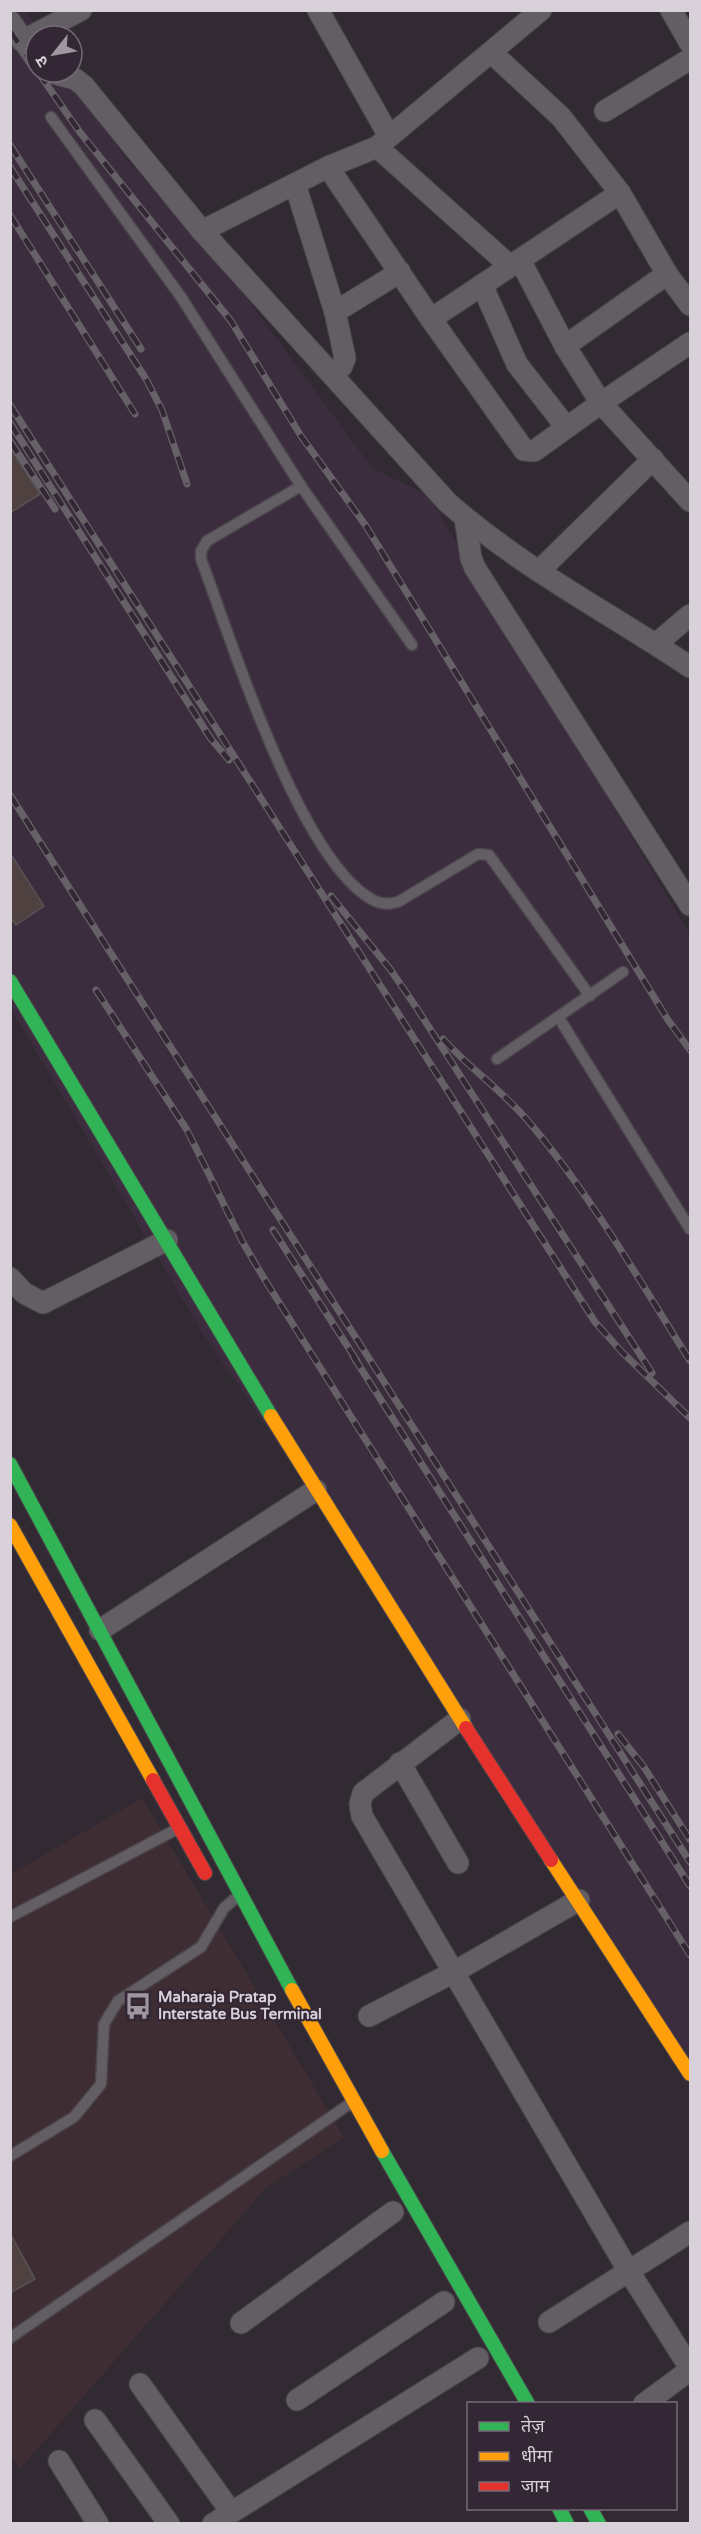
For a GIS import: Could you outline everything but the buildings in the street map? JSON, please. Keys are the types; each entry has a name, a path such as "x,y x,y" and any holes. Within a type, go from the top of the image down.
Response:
{"main road":[{"path":"10,981 316,1490 460,1719 690,2074"},
{"path":"10,1464 353,2102 527,2402"},
{"path":"10,1525 19,1563 180,1827 221,1903"},
{"path":"591,2510 599,2523"}],"street":[{"path":"22,41 81,10"},
{"path":"318,10 383,141 515,263 601,403 690,501"},
{"path":"671,10 690,43"},
{"path":"202,231 383,141 492,53 537,12"},
{"path":"10,21 24,44"},
{"path":"492,53 561,117 620,193 667,274 690,305"},
{"path":"605,111 690,59"},
{"path":"81,84 202,231 334,374 447,502 465,518 540,570 690,667"},
{"path":"328,167 431,319 524,450 534,451 690,343"},
{"path":"295,184 335,312 345,358 342,366 334,374"},
{"path":"431,319 620,193"},
{"path":"335,312 400,272"},
{"path":"565,346 667,274"},
{"path":"482,285 517,364 566,427"},
{"path":"540,570 653,459"},
{"path":"465,518 471,558 475,568 690,905"},
{"path":"656,644 690,615"},
{"path":"10,1278 24,1293 43,1303 167,1240"},
{"path":"100,1630 316,1490"},
{"path":"19,1563 53,1543"},
{"path":"460,1719 363,1793 360,1804 362,1816 628,2270 690,2369 645,2402"},
{"path":"400,1763 458,1863"},
{"path":"369,2016 454,1972 579,1900"},
{"path":"240,2323 393,2212"},
{"path":"549,2322 690,2232"},
{"path":"297,2400 444,2302"},
{"path":"140,2384 222,2518 478,2358"},
{"path":"95,2420 169,2523"},
{"path":"59,2461 98,2523"}],"lane":[{"path":"51,117 181,297 301,486 412,645"},
{"path":"301,486 207,541 201,551 201,559 278,762 320,843 334,864 355,886 376,902 388,904 398,902 478,854 489,855 590,996"},
{"path":"497,1059 623,972"},
{"path":"559,1018 690,1229"},
{"path":"10,1917 201,1816"},
{"path":"10,2156 74,2117 101,2084 104,2024 118,2001 201,1947 221,1903 242,1893"},
{"path":"10,2338 353,2102"}],"shaded area":[{"path":"25,10 34,24 24,24 24,84 75,84 127,160 229,274 372,468 428,495 690,935 690,2062 580,1890 202,1332 11,1009 10,11"},
{"name":"Maharaja Pratap Interstate Bus Terminal","path":"142,1798 344,2137 266,2188 20,2469 11,2454 11,1874"}],"railway":[{"path":"10,31 24,51"},
{"path":"46,84 79,131 231,321 301,436 366,526 668,1020 690,1050"},
{"path":"10,145 141,349"},
{"path":"10,167 146,379 162,410 187,484"},
{"path":"10,215 135,414"},
{"path":"10,405 595,1322 622,1352 690,1418"},
{"path":"10,423 211,739 229,760"},
{"path":"10,441 55,509"},
{"path":"10,795 690,1862"},
{"path":"331,896 390,969 414,1004 652,1373"},
{"path":"96,990 187,1130 242,1241 265,1280 690,1955"},
{"path":"443,1039 519,1111 552,1150 614,1238 690,1361"},
{"path":"273,1230 357,1361"},
{"path":"353,1356 690,1886"},
{"path":"618,1734 644,1767 690,1840"}],"traffic: fast":[{"path":"10,981 271,1416"},
{"path":"10,1464 292,1990"},
{"path":"382,2151 527,2402"},
{"path":"560,2510 567,2524"},
{"path":"591,2510 599,2524"}],"traffic: slow":[{"path":"271,1416 466,1728"},
{"path":"10,1525 153,1780"},
{"path":"551,1860 690,2074"},
{"path":"292,1990 382,2151"}],"traffic: jam":[{"path":"466,1728 551,1860"},
{"path":"153,1780 205,1873"}],"place":[{"name":"Maharaja Pratap Interstate Bus Terminal","path":"138,2006"}]}
